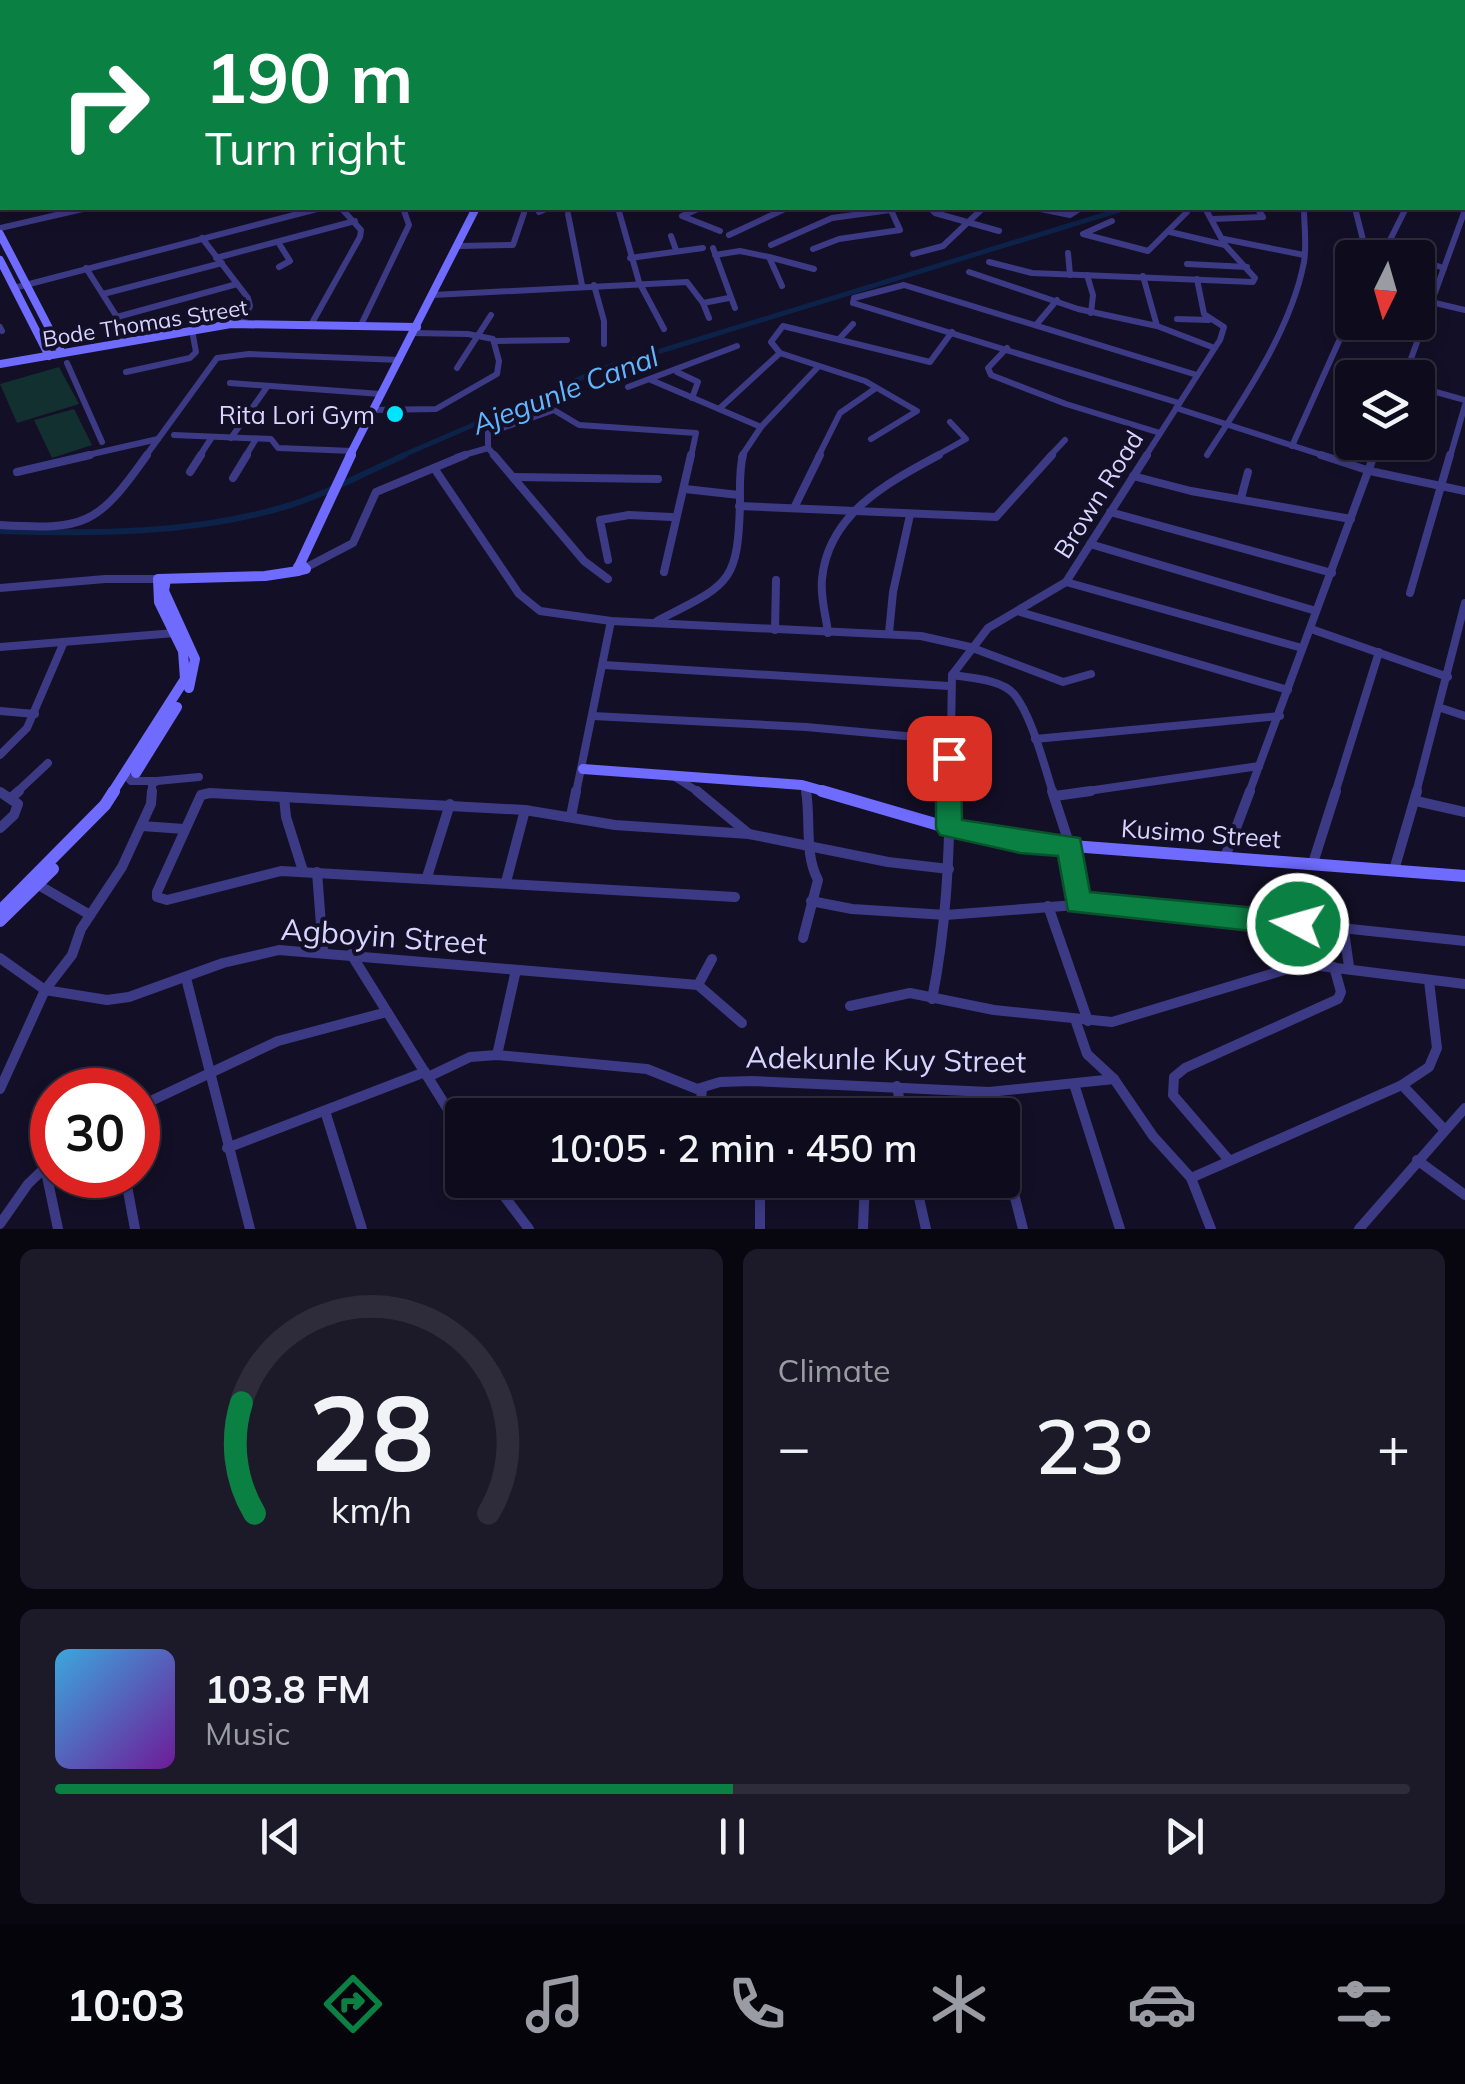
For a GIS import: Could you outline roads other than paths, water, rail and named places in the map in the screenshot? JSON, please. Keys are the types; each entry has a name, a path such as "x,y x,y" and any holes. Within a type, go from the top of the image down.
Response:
{"main road":[{"path":"414,329 473,210"},
{"path":"0,921 129,778 194,674 195,659 158,579 265,576 301,568 330,496 473,210"},
{"path":"0,231 65,359"},
{"path":"1,266 49,356"},
{"name":"Bode Thomas Street","path":"0,364 49,356 65,359 122,343 244,322 414,329"},
{"name":"Kusimo Street","path":"583,770 805,788 949,828 1020,842 1465,876"},
{"path":"0,911 34,883"}],"street":[{"path":"864,0 874,0"},
{"path":"0,231 79,210"},
{"path":"14,288 313,210"},
{"path":"312,323 360,237 355,221 343,210"},
{"path":"361,325 409,225 404,210"},
{"path":"539,212 544,210"},
{"path":"618,210 639,282 664,329"},
{"path":"696,210 682,216 720,231"},
{"path":"729,235 783,210"},
{"path":"770,246 832,218 884,210"},
{"path":"813,249 840,239 900,230 890,210"},
{"path":"930,210 999,232"},
{"path":"913,254 943,246 981,210"},
{"path":"1046,210 1070,215 1078,210"},
{"path":"1206,210 1224,242 1256,278 1252,282"},
{"path":"1213,219 1263,217 1258,210"},
{"path":"1208,455 1228,425 1294,292 1304,255 1304,210"},
{"path":"1355,210 1363,240"},
{"path":"1387,240 1405,210"},
{"path":"1435,290 1465,210"},
{"path":"1112,221 1082,234 1142,251 1150,250 1187,212"},
{"path":"458,246 513,245 524,213"},
{"path":"568,214 582,285"},
{"path":"103,294 355,221"},
{"path":"1170,232 1304,255"},
{"path":"671,236 676,250"},
{"path":"202,238 250,302 244,322"},
{"path":"278,242 290,261 279,267"},
{"path":"630,258 704,248"},
{"path":"735,308 718,282 720,271 714,251 740,251 814,269"},
{"path":"1068,253 1070,275"},
{"path":"769,257 782,286"},
{"path":"989,262 1024,272 1252,282"},
{"path":"1187,264 1248,268"},
{"path":"1435,265 1444,268"},
{"path":"86,268 117,317 122,343"},
{"path":"969,272 1091,312 1157,326 1212,348"},
{"path":"1087,275 1093,294 1091,312"},
{"path":"1144,276 1157,326"},
{"name":"Brown Road","path":"950,681 970,646 984,632 1066,582 1224,333 1222,324 1204,314 1198,279"},
{"path":"433,295 639,282 690,284 709,318"},
{"path":"1252,282 1255,294"},
{"path":"117,317 237,284"},
{"path":"594,285 604,321 604,344"},
{"path":"1197,375 908,286 854,298 853,303 1007,348 1370,471 1465,492"},
{"path":"703,303 728,298"},
{"path":"1036,325 1056,300"},
{"path":"1435,303 1465,310"},
{"path":"456,368 491,315"},
{"path":"1177,319 1214,320"},
{"path":"840,339 853,324"},
{"path":"870,439 917,411 850,375 780,353 772,347 773,336 785,325 930,362 952,332"},
{"path":"414,329 479,335 496,341 567,340"},
{"path":"126,372 190,358 196,352 192,330"},
{"path":"1292,446 1339,340"},
{"path":"374,410 432,410 484,384 498,371 496,341"},
{"path":"628,387 677,372 708,354 737,346"},
{"path":"1007,348 988,368 997,378 1160,433"},
{"path":"719,409 780,353"},
{"path":"0,525 64,527 86,522 122,487 200,377 226,355 400,360"},
{"path":"65,359 102,442"},
{"path":"653,623 692,604 728,578 738,554 741,458 760,427 818,367"},
{"path":"677,372 698,382 692,398"},
{"path":"651,380 760,427"},
{"path":"230,384 381,394"},
{"path":"231,438 266,387"},
{"path":"794,508 840,413 876,388"},
{"path":"1410,592 1465,402 1435,392"},
{"path":"608,579 584,561 488,448 488,434 550,411 558,411 580,425 694,431 697,435 685,489 672,517 664,572"},
{"path":"828,632 821,582 823,568 854,510 897,476 966,439 950,422"},
{"path":"174,435 271,439 278,448 353,452"},
{"path":"190,472 212,437"},
{"path":"17,472 158,438"},
{"path":"233,478 256,438"},
{"path":"738,506 996,518 1065,440"},
{"path":"301,568 353,544 376,492 488,448"},
{"path":"1226,858 1373,460"},
{"path":"434,468 525,601 553,614 611,621 889,633 970,646 1063,682 1092,674"},
{"path":"1240,498 1248,472"},
{"path":"1133,476 1350,519"},
{"path":"514,477 658,480"},
{"path":"685,489 739,495"},
{"path":"1110,512 1332,574"},
{"path":"608,560 598,524 602,519 629,515 672,517"},
{"path":"889,633 893,592 910,515"},
{"path":"1090,544 1316,611"},
{"path":"0,588 158,579"},
{"path":"775,630 776,580"},
{"path":"1066,582 1302,648"},
{"path":"1394,870 1441,708 1465,605"},
{"path":"1020,612 1288,690"},
{"path":"571,816 611,621"},
{"path":"1312,629 1448,676"},
{"path":"0,647 181,632"},
{"path":"0,754 27,728 35,714 64,642"},
{"path":"1313,863 1379,652"},
{"path":"604,664 994,682 1010,690 1035,739 1054,796 1070,846 1078,902"},
{"path":"932,999 946,916 949,869 950,681"},
{"path":"1441,708 1465,716"},
{"path":"0,712 35,714"},
{"path":"593,716 806,727 949,740"},
{"path":"1035,739 1280,716"},
{"path":"12,798 48,764"},
{"path":"1054,796 1259,766"},
{"path":"671,776 691,786 749,834"},
{"path":"129,778 157,781 199,777"},
{"path":"0,1090 4,1072 44,990 72,955 90,916 122,867 151,804 152,784 157,781"},
{"path":"803,938 818,880 810,865 811,829 805,788"},
{"path":"0,792 12,798 17,809 0,828"},
{"path":"735,897 281,870 175,898 158,896 184,829 205,793 525,810 626,826 749,834 888,862 949,869"},
{"path":"284,797 285,827 300,850 303,871"},
{"path":"1416,801 1465,812"},
{"path":"427,877 450,804"},
{"path":"506,882 525,810"},
{"path":"142,826 184,829"},
{"path":"316,872 324,952"},
{"path":"34,883 90,916"},
{"path":"811,901 852,909 946,916 1078,902 1465,941"},
{"path":"1048,906 1088,1021"},
{"path":"1344,930 1349,966"},
{"name":"Agboyin Street","path":"44,990 118,1000 259,954 324,952 698,985"},
{"path":"351,953 445,1104"},
{"path":"0,958 44,990"},
{"path":"712,959 698,985 742,1023"},
{"path":"850,1006 900,994 1088,1021 1121,1020 1304,964 1349,966 1465,984"},
{"path":"1228,1159 1173,1095 1174,1077 1185,1068 1338,999 1341,992 1334,966"},
{"path":"498,1055 516,970"},
{"path":"186,978 250,1229"},
{"path":"1191,1178 1402,1086 1434,1060 1437,1048 1429,981"},
{"path":"160,1096 278,1042 387,1012"},
{"path":"1075,1019 1087,1054 1114,1079 1153,1136 1191,1178 1210,1229"},
{"name":"Adekunle Kuy Street","path":"227,1148 470,1057 498,1055 647,1069 687,1086 702,1088 728,1081 989,1092 1114,1079"},
{"path":"1074,1084 1120,1229"},
{"path":"897,1086 899,1098"},
{"path":"1402,1086 1443,1128"},
{"path":"701,1098 702,1088"},
{"path":"989,1092 990,1098"},
{"path":"1359,1229 1443,1128 1465,1108"},
{"path":"325,1111 362,1229"},
{"path":"1418,1160 1465,1195"},
{"path":"0,1224 30,1182"},
{"path":"53,1198 58,1229"},
{"path":"129,1198 135,1229"},
{"path":"505,1198 528,1229"},
{"path":"760,1198 760,1229"},
{"path":"863,1229 864,1198"},
{"path":"918,1198 926,1229"},
{"path":"1014,1198 1022,1229"}],"waterway":[{"name":"Ajegunle Canal","path":"399,457 602,369 1119,210"},
{"name":"Ajegunle Canal","path":"0,531 108,532 214,523 299,502 405,455"}],"place":[{"name":"Rita Lori Gym","path":"395,414"}]}
